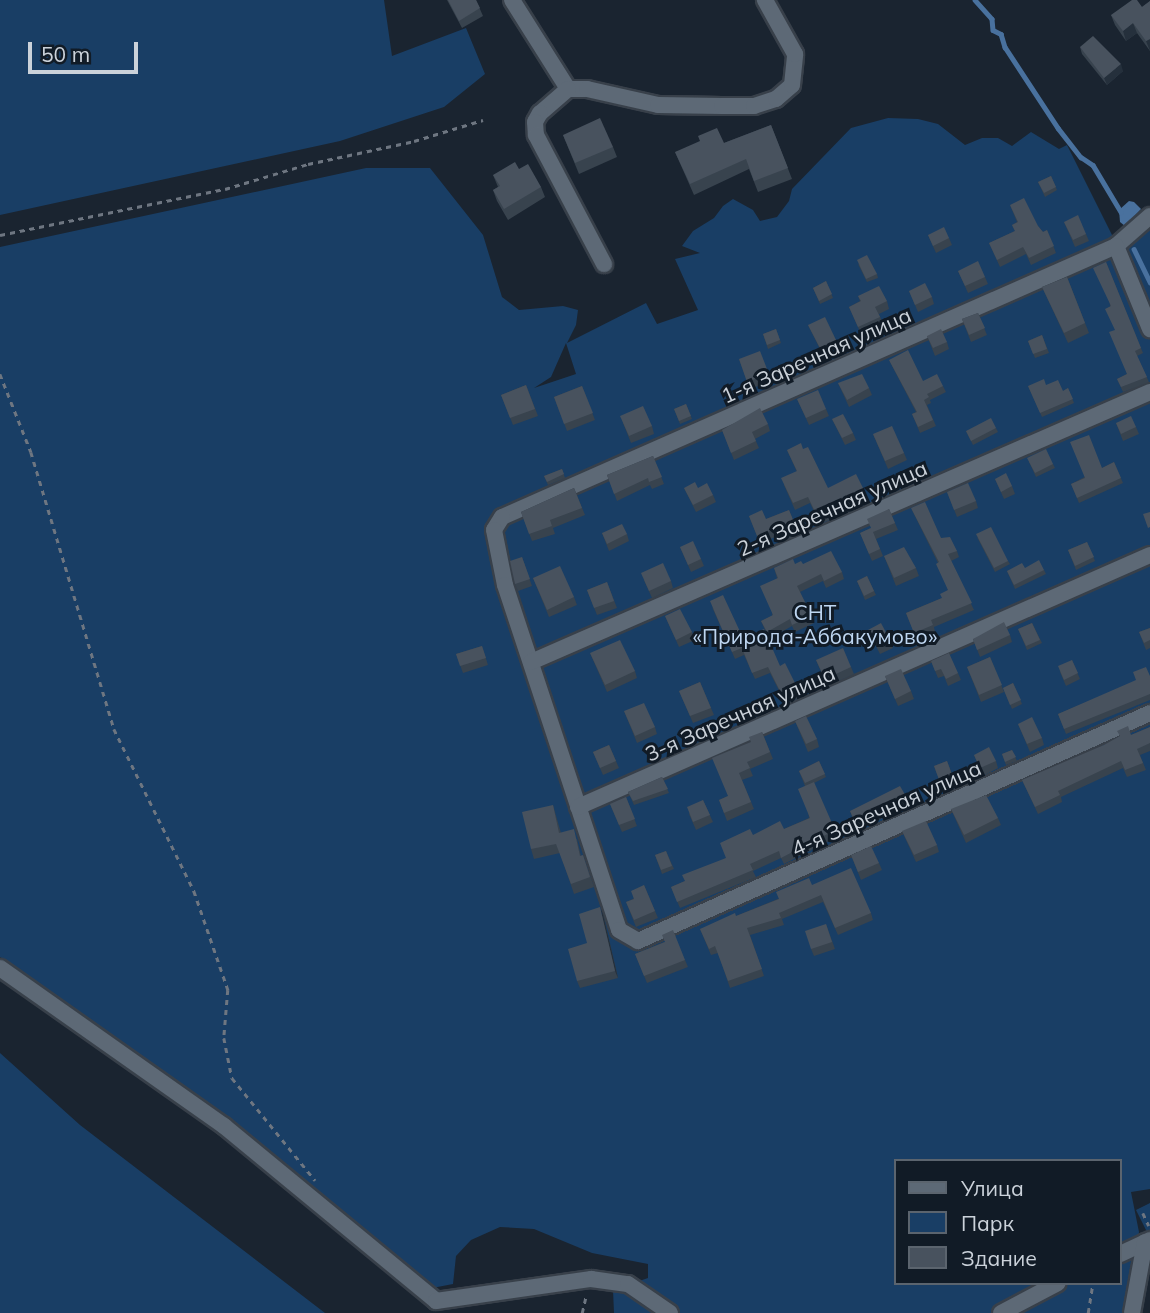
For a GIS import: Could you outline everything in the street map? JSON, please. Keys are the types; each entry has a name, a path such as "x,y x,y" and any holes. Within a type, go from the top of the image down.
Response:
{"street":[{"path":"512,0 568,89"},
{"path":"604,264 536,135 535,122 540,113 568,89 587,89 658,105 754,106 776,99 792,85 795,54 765,0"},
{"name":"1-я Заречная улица","path":"638,941 619,930 505,585 494,530 502,517 1116,246 1150,216"},
{"path":"1116,246 1150,329"},
{"name":"2-я Заречная улица","path":"531,662 1150,392"},
{"name":"3-я Заречная улица","path":"578,807 1150,555"},
{"name":"4-я Заречная улица","path":"638,941 1150,713"},
{"path":"0,968 224,1126 436,1301 591,1279 628,1284 670,1313"},
{"path":"1122,1253 1148,1237"},
{"path":"1132,1313 1148,1237"},
{"path":"1001,1313 1054,1285"}],"path":[{"path":"0,235 225,189 308,164 414,141 483,120"},
{"path":"0,374 31,452 114,729 194,891 228,990 224,1038 232,1078 320,1185"},
{"path":"1143,1213 1148,1237"},
{"path":"1088,1313 1093,1285"}],"green space":[{"path":"0,0 384,0 392,56 466,28 485,74 444,107 340,141 0,215"},
{"name":"СНТ «Природа-Аббакумово»","path":"888,118 918,119 938,124 965,145 982,138 998,138 1012,146 1031,132 1059,149 1067,145 1113,237 1150,219 1150,1189 1131,1192 1139,1232 1125,1313 614,1313 613,1290 648,1278 648,1264 592,1253 534,1229 500,1227 471,1240 456,1256 453,1284 427,1289 367,1233 234,1122 0,957 0,247 366,168 430,168 483,235 502,297 519,310 563,306 578,310 576,325 567,343 646,303 657,324 698,310 675,259 700,253 682,246 693,231 714,218 723,206 733,199 753,210 760,221 777,217 789,201 792,189 851,128","holes":["566,343 576,374 534,388 551,377"]},
{"path":"0,1053 80,1125 325,1313 0,1313"},
{"path":"1150,1203 1150,1230 1147,1232 1136,1210"}],"shaded area":[{"path":"1129,201 1141,209 1125,226 1120,222 1119,210"}],"building":[{"path":"448,0 476,0 480,8 459,21"},
{"path":"1132,0 1137,0 1142,7 1150,1 1150,39 1146,41 1133,23 1123,31 1111,15"},
{"path":"1093,36 1121,64 1104,78 1080,47"},
{"path":"600,118 613,147 575,163 563,135"},
{"path":"771,125 788,168 754,181 746,159 690,184 675,152 700,141 698,136 717,128 724,143"},
{"path":"515,162 519,169 528,164 541,187 504,209 493,190 500,186 493,175"},
{"path":"1051,176 1056,187 1044,193 1038,182"},
{"path":"1024,198 1038,226 1043,232 1047,230 1054,246 1029,258 1023,247 997,260 989,243 1015,231 1012,225 1018,222 1010,205"},
{"path":"1078,215 1086,234 1073,240 1064,222"},
{"path":"944,227 949,238 933,246 928,235"},
{"path":"867,255 877,274 866,279 857,260"},
{"path":"978,261 985,277 965,286 958,271"},
{"path":"1106,262 1141,348 1135,351 1147,377 1121,387 1117,379 1127,374 1109,332 1115,330 1105,309 1111,306 1093,268"},
{"path":"1067,277 1085,323 1064,333 1042,287"},
{"path":"826,281 832,294 819,301 813,288"},
{"path":"925,283 932,297 915,305 909,291"},
{"path":"879,286 887,301 875,307 880,317 858,327 849,307 861,301 858,296"},
{"path":"978,313 985,328 969,335 962,319"},
{"path":"825,317 836,340 820,348 808,325"},
{"path":"776,329 780,340 767,345 763,334"},
{"path":"941,329 947,342 933,348 927,336"},
{"path":"1042,335 1047,349 1033,354 1028,341"},
{"path":"908,350 923,381 937,374 943,386 927,394 929,397 924,400 933,420 918,427 912,414 917,412 889,360"},
{"path":"760,351 769,374 747,382 739,359"},
{"path":"862,374 869,388 847,400 838,383"},
{"path":"1044,379 1046,385 1058,380 1063,391 1068,388 1073,399 1040,413 1028,386"},
{"path":"526,385 535,409 510,418 501,395"},
{"path":"582,386 593,413 564,424 554,397"},
{"path":"818,390 826,409 806,418 797,399"},
{"path":"686,404 691,416 679,421 674,409"},
{"path":"643,406 652,426 629,436 620,416"},
{"path":"760,408 768,424 752,432 756,441 731,453 722,430"},
{"path":"843,414 853,433 842,438 832,419"},
{"path":"1131,416 1136,427 1121,434 1116,423"},
{"path":"991,418 996,428 971,441 966,431"},
{"path":"892,426 904,453 885,461 873,434"},
{"path":"1089,435 1102,468 1114,462 1121,478 1077,498 1071,484 1085,478 1070,442"},
{"path":"801,443 803,449 808,447 828,488 856,474 867,496 818,518 808,497 793,503 781,478 797,471 787,450"},
{"path":"1046,449 1053,464 1035,473 1027,458"},
{"path":"653,456 662,477 649,482 648,478 614,494 607,475"},
{"path":"562,469 564,474 547,482 544,476"},
{"path":"1006,473 1012,486 1001,492 995,479"},
{"path":"695,482 698,488 707,483 713,495 693,505 684,488"},
{"path":"968,483 976,501 954,510 947,492"},
{"path":"574,488 582,508 550,520 552,526 529,534 521,512"},
{"path":"925,502 941,538 950,537 957,551 948,554 972,603 931,620 933,625 914,633 906,613 942,598 940,594 948,590 936,564 939,562 911,508"},
{"path":"889,509 895,523 873,532 880,549 869,554 860,533 871,528 867,519"},
{"path":"762,510 766,519 789,510 796,527 783,532 780,527 757,536 749,516"},
{"path":"1150,512 1150,527 1148,528 1143,514"},
{"path":"622,524 627,534 607,544 602,533"},
{"path":"991,527 1008,561 994,568 976,534"},
{"path":"693,541 701,559 688,565 680,547"},
{"path":"1087,542 1094,557 1075,566 1068,550"},
{"path":"904,547 916,568 894,578 884,556"},
{"path":"831,551 842,572 824,581 821,574 797,586 812,616 792,625 790,619 767,632 761,621 773,615 760,586 778,578 774,568 793,559 795,564 801,561 803,564"},
{"path":"522,557 530,579 515,584 510,561"},
{"path":"1039,560 1044,570 1014,585 1007,571 1022,563 1025,568"},
{"path":"663,563 671,581 649,591 641,573"},
{"path":"560,566 574,597 547,610 533,578"},
{"path":"867,576 874,591 864,596 857,581"},
{"path":"607,582 614,601 594,608 587,590"},
{"path":"723,595 743,638 764,629 780,666 785,663 799,691 783,697 768,667 752,673 742,648 732,652 710,601"},
{"path":"680,609 692,632 676,640 665,616"},
{"path":"1004,622 1010,635 977,650 973,639"},
{"path":"881,623 890,640 877,647 868,630"},
{"path":"1032,623 1040,640 1026,646 1018,629"},
{"path":"1150,628 1150,640 1144,643 1139,632"},
{"path":"620,640 635,671 605,685 590,653"},
{"path":"482,646 486,658 460,666 456,654"},
{"path":"843,648 851,667 825,679 816,660"},
{"path":"949,653 958,673 946,679 941,669 935,671 931,661"},
{"path":"990,657 1002,685 979,695 967,667"},
{"path":"1072,660 1078,673 1064,680 1058,666"},
{"path":"1146,667 1150,676 1150,694 1064,729 1058,714 1136,680 1133,672"},
{"path":"901,669 911,691 895,699 885,676"},
{"path":"700,682 711,708 690,716 679,691"},
{"path":"1013,683 1021,700 1010,705 1003,688"},
{"path":"644,703 655,727 635,736 624,711"},
{"path":"806,716 817,739 806,744 795,721"},
{"path":"1032,717 1042,738 1027,744 1018,724"},
{"path":"1128,726 1131,735 1150,727 1150,743 1137,749 1143,763 1125,770 1121,761 1058,791 1060,795 1035,807 1022,780 1104,745 1120,736 1117,731"},
{"path":"762,732 770,752 747,762 750,768 739,773 751,802 724,813 719,800 728,796 712,758 751,742 749,737"},
{"path":"609,745 616,761 600,768 593,752"},
{"path":"989,747 996,761 980,768 974,755"},
{"path":"1012,750 1016,757 1005,762 1002,754"},
{"path":"819,761 825,774 805,783 799,771"},
{"path":"947,761 954,780 941,785 934,766"},
{"path":"662,777 668,789 633,801 628,792"},
{"path":"814,782 835,830 781,858 779,851 750,864 753,870 677,902 671,887 685,881 682,875 726,858 720,843 750,829 753,835 780,821 784,829 810,818 798,789"},
{"path":"900,786 907,798 855,822 850,811"},
{"path":"986,795 998,818 964,835 951,809"},
{"path":"626,797 635,819 619,825 610,804"},
{"path":"703,800 710,815 693,822 687,807"},
{"path":"553,805 559,833 574,829 580,856 583,855 590,877 571,884 556,844 531,849 522,812"},
{"path":"926,821 937,845 914,855 902,831"},
{"path":"871,846 879,863 858,872 851,855"},
{"path":"666,851 672,866 661,870 655,855"},
{"path":"851,868 871,913 835,928 821,895 779,913 781,918 747,928 762,969 728,981 715,946 709,949 700,929 735,913 736,916 779,899 776,892 809,878 812,885"},
{"path":"644,885 655,911 634,920 626,902 634,899 631,891"},
{"path":"600,907 615,971 577,981 568,949 587,943 579,914"},
{"path":"826,924 832,942 811,949 805,931"},
{"path":"673,930 685,960 644,976 635,954 665,942 662,935"}],"waterway":[{"path":"975,0 992,19 993,30 1001,34 1005,47 1058,128 1081,157 1093,165 1121,212"},
{"path":"1134,249 1150,282"}]}
